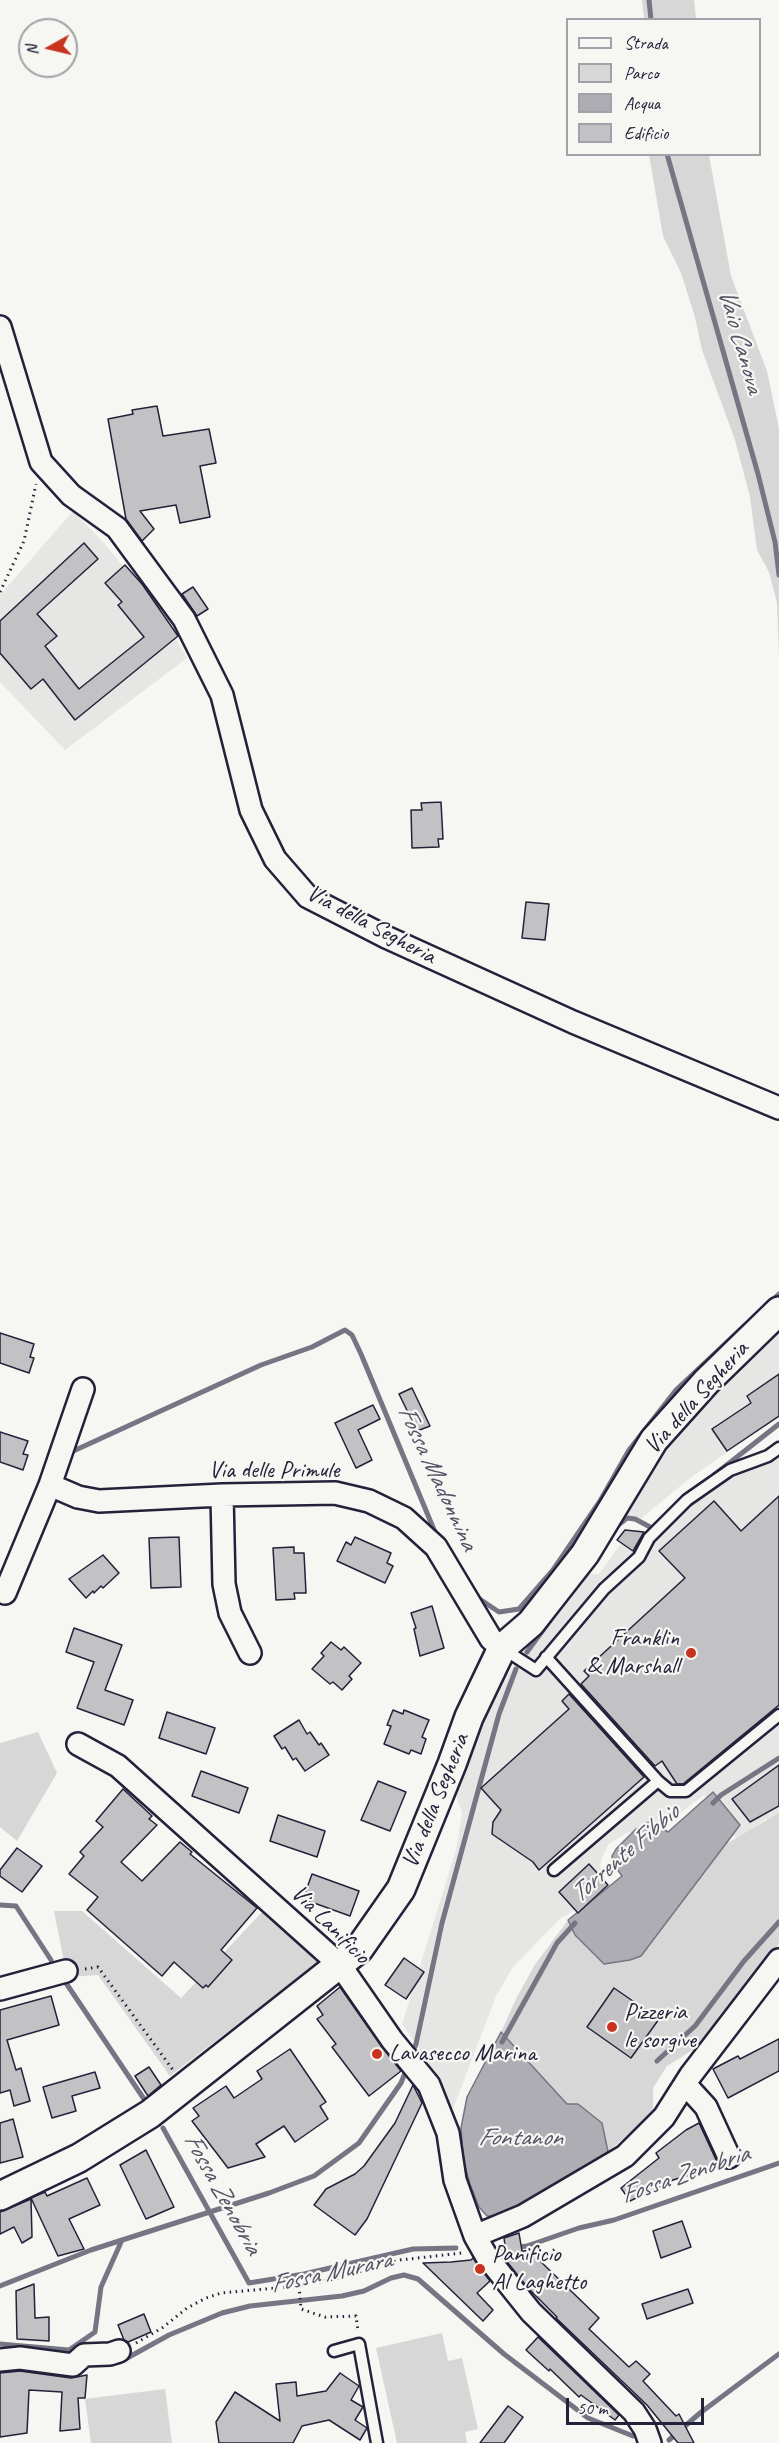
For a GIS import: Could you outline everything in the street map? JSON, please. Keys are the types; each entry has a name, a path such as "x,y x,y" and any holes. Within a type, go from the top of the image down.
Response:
{"street":[{"name":"Via della Segheria","path":"0,327 41,462 71,495 117,528 183,619 222,695 251,810 275,859 308,897 386,937 573,1022 779,1108"},
{"name":"Via della Segheria","path":"0,2196 79,2158 150,2114 359,1949 401,1889 469,1717 502,1648 531,1623 585,1554 654,1440 706,1382 779,1311"},
{"path":"5,1593 50,1485 83,1389"},
{"name":"Via delle Primule","path":"50,1485 78,1497 99,1501 222,1495 335,1493 369,1501 404,1518 436,1546 492,1639 502,1648"},
{"path":"222,1495 224,1584 230,1613 250,1653"},
{"name":"Via Lanificio","path":"78,1744 118,1766 340,1965 392,2040 429,2085 448,2133 455,2180 478,2241 531,2312 634,2412 645,2429 650,2443"},
{"path":"478,2241 625,2156 664,2117 685,2084 779,1960"},
{"path":"0,1989 66,1971"},
{"path":"685,2084 706,2107 729,2157"},
{"path":"0,2360 20,2358 73,2365 84,2355 110,2354 119,2351"}],"lane":[{"path":"502,1648 536,1670 604,1589 639,1557 649,1538 687,1500 730,1470 768,1456 779,1448"},
{"path":"546,1657 658,1781 670,1791 686,1791 779,1715"},
{"path":"554,1870 658,1781"},
{"path":"334,2351 359,2344 377,2443"}],"path":[{"path":"0,592 24,541 41,462"},
{"path":"66,1971 98,1968 184,2086"},
{"path":"119,2351 148,2337 188,2308 221,2293 299,2286 334,2279 400,2260 465,2252 478,2241"},
{"path":"299,2286 301,2309 325,2317 356,2316 359,2344"}],"shaded area":[{"path":"73,511 105,544 161,613 187,658 65,750 0,682 0,595"},
{"path":"779,1321 779,1416 690,1478 639,1520 630,1520 617,1512 645,1468"},
{"path":"779,1440 779,1830 766,1819 737,1840 704,1795 649,1837 636,1831 626,1833 609,1844 600,1865 606,1882 568,1915 562,1917 513,1967 496,1996 453,2109 441,2082 402,2024 456,1850 462,1813 456,1795 459,1779 476,1741 478,1723 494,1694 584,1565 589,1574 599,1574 622,1542 630,1542 638,1549 663,1524 733,1471"}],"green space":[{"path":"642,0 694,0 696,18 644,18"},
{"path":"649,156 709,156 731,276 767,371 779,429 779,656 777,603 769,572 757,550 750,497 735,440 702,350 695,317 681,273 663,236"},
{"path":"38,1732 57,1773 17,1841 0,1827 0,1743"},
{"path":"779,1813 779,1944 694,2049 667,2066 653,2088 653,2109 648,2117 608,2152 602,2123 567,2104 501,2032 517,1997 534,1966 568,1920 575,1935 641,1956 726,1844"},
{"path":"265,1909 321,1960 170,2076 98,1975 67,1977 54,1911 82,1911 181,1998"},
{"path":"442,2333 448,2361 462,2358 478,2429 465,2432 467,2443 397,2443 376,2348"},
{"path":"165,2389 172,2443 91,2443 85,2399"}],"water":[{"path":"713,1792 740,1825 641,1956 604,1964 575,1935 568,1920 622,1876 614,1865 612,1856 636,1829 651,1821 668,1832"},
{"name":"Fontanon","path":"501,2032 567,2104 578,2104 602,2123 608,2152 520,2207 498,2216 487,2216 479,2207 470,2184 463,2159 461,2128 467,2097"}],"building":[{"path":"157,406 163,436 209,429 216,463 200,466 210,517 180,523 176,505 140,511 154,529 142,541 126,519 108,419 133,414 132,410"},
{"path":"84,543 98,559 37,614 57,636 45,646 79,689 144,637 118,605 122,602 105,583 125,565 142,584 178,636 75,720 43,679 31,689 0,653 0,621"},
{"path":"193,587 208,609 197,616 182,594"},
{"path":"441,802 443,839 438,839 439,847 412,848 411,810 422,810 421,803"},
{"path":"526,902 549,904 545,940 522,938"},
{"path":"0,1333 34,1344 30,1357 34,1358 29,1373 0,1363"},
{"path":"779,1374 779,1416 727,1451 712,1429 751,1403 747,1396"},
{"path":"412,1388 430,1426 417,1431 399,1394"},
{"path":"373,1405 380,1419 358,1430 372,1460 356,1468 335,1423"},
{"path":"0,1432 28,1441 23,1454 28,1455 23,1470 0,1462"},
{"name":"Franklin & Marshall","path":"779,1496 779,1705 683,1784 677,1784 662,1761 655,1766 581,1684 589,1676 584,1671 685,1578 659,1551 714,1501 741,1531"},
{"path":"625,1530 644,1532 633,1551 617,1540"},
{"path":"179,1537 181,1587 151,1588 149,1538"},
{"path":"355,1537 391,1553 387,1563 393,1566 385,1583 337,1561 346,1542 351,1545"},
{"path":"294,1547 294,1553 304,1553 306,1593 294,1593 295,1599 276,1600 273,1548"},
{"path":"103,1555 119,1573 103,1588 101,1586 86,1598 69,1579"},
{"path":"432,1606 444,1648 420,1656 414,1629 416,1628 411,1613"},
{"path":"74,1628 122,1645 105,1690 133,1700 124,1725 77,1708 94,1662 66,1652"},
{"path":"331,1642 341,1650 344,1647 361,1663 349,1676 352,1679 342,1690 333,1682 330,1684 312,1669 324,1656 321,1653"},
{"path":"569,1694 644,1777 539,1870 533,1862 492,1834 493,1822 501,1810 481,1788 569,1709 562,1701"},
{"path":"393,1710 403,1714 404,1710 429,1720 422,1737 426,1739 421,1754 411,1750 409,1754 384,1744 391,1726 387,1725"},
{"path":"167,1712 215,1728 206,1754 159,1738"},
{"path":"299,1720 307,1734 310,1732 329,1755 305,1771 296,1758 293,1760 285,1747 282,1749 274,1736"},
{"path":"779,1765 779,1806 750,1822 732,1799"},
{"path":"201,1771 248,1788 239,1813 192,1796"},
{"path":"378,1781 406,1792 390,1831 361,1820"},
{"path":"123,1789 152,1816 149,1819 157,1825 121,1862 142,1881 180,1842 192,1852 190,1854 257,1908 221,1950 232,1960 208,1987 206,1985 203,1988 174,1962 162,1976 87,1910 98,1897 69,1874 84,1856 80,1852 103,1827 96,1821"},
{"path":"278,1815 325,1831 317,1857 270,1841"},
{"path":"17,1848 42,1866 22,1892 0,1876 0,1870"},
{"path":"589,1864 608,1885 578,1913 559,1892"},
{"path":"312,1874 359,1891 350,1916 303,1899"},
{"path":"404,1958 424,1972 406,1999 385,1985"},
{"path":"340,1987 401,2071 369,2096 332,2047 336,2044 317,2019 323,2015 317,2006"},
{"path":"614,1988 659,2019 631,2058 587,2027"},
{"path":"51,1996 59,2025 7,2040 16,2070 21,2068 30,2101 14,2106 10,2090 0,2093 0,2010"},
{"path":"779,2039 779,2071 728,2098 713,2069 738,2056 740,2059"},
{"path":"290,2049 326,2102 320,2106 328,2119 295,2142 284,2126 256,2144 265,2157 228,2168 192,2121 199,2116 193,2108 226,2086 234,2098 262,2079 257,2071"},
{"path":"149,2067 161,2085 148,2096 135,2076"},
{"path":"95,2072 100,2088 72,2096 76,2111 52,2118 43,2087"},
{"path":"413,2085 422,2103 367,2219 355,2235 314,2205 326,2189 355,2174 364,2166 395,2123"},
{"path":"13,2119 23,2157 0,2163 0,2123"},
{"path":"699,2123 718,2164 673,2180 630,2201 621,2188 659,2158 656,2153"},
{"path":"146,2150 174,2207 146,2219 120,2165"},
{"path":"87,2178 100,2205 69,2219 84,2249 58,2256 31,2198 45,2192 47,2196"},
{"path":"31,2199 32,2237 22,2243 14,2227 0,2234 0,2212"},
{"path":"682,2221 691,2247 661,2258 653,2231"},
{"path":"519,2233 522,2251 534,2250 539,2260 599,2318 589,2329 629,2367 636,2361 650,2374 643,2381 676,2416 679,2414 694,2443 678,2443 647,2405 528,2288 500,2253 506,2253 504,2238"},
{"path":"473,2258 490,2281 477,2293 493,2310 483,2321 423,2263"},
{"path":"34,2284 35,2318 49,2317 49,2341 17,2339 16,2291"},
{"path":"688,2289 693,2303 647,2319 642,2304"},
{"path":"144,2314 151,2332 128,2342 124,2340 118,2325"},
{"path":"538,2337 619,2415 615,2420 581,2395 579,2397 526,2350"},
{"path":"20,2371 71,2378 87,2375 85,2398 78,2398 80,2429 60,2431 62,2392 29,2390 27,2433 0,2437 0,2373"},
{"path":"340,2373 359,2386 351,2400 363,2407 355,2420 367,2428 360,2440 329,2420 302,2426 293,2443 219,2443 216,2422 235,2392 280,2421 276,2384 296,2382 297,2396 326,2391"},
{"path":"508,2406 523,2417 504,2443 480,2443"}],"waterway":[{"name":"Vaio Canova","path":"649,0 651,18"},
{"name":"Vaio Canova","path":"668,156 758,474 775,542 779,575"},
{"name":"Fossa Madonnina","path":"769,1303 779,1294"},
{"name":"Fossa Madonnina","path":"475,1594 499,1612 519,1609 553,1570 600,1501 629,1450 676,1390 744,1326"},
{"name":"Fossa Madonnina","path":"69,1453 261,1365 312,1347 345,1330 352,1335 361,1354 437,1537"},
{"path":"714,1475 779,1424"},
{"path":"617,1526 627,1518 635,1519 652,1528 657,1524"},
{"path":"527,1652 554,1615"},
{"path":"411,2056 416,2044 442,1923 499,1714 516,1669"},
{"name":"Torrente Fibbio","path":"713,1803 721,1795 779,1758"},
{"name":"Fossa Zenobria","path":"0,1905 16,1906 51,1960"},
{"path":"657,2061 695,2026 744,1961 779,1922"},
{"name":"Torrente Fibbio","path":"502,2042 557,1943 575,1923"},
{"name":"Fossa Zenobria","path":"66,1983 146,2102"},
{"path":"0,2286 91,2250 269,2193 314,2176 359,2143 401,2083 407,2068"},
{"name":"Fossa Zenobria","path":"163,2128 249,2283 304,2274 413,2249 456,2248"},
{"name":"Fossa Zenobria","path":"500,2249 527,2246 579,2228 614,2220 779,2163"},
{"path":"69,2350 95,2332 101,2287 122,2240"},
{"name":"Fossa Murara","path":"112,2363 120,2362 169,2335 222,2313 250,2306 342,2296 364,2291 391,2278 404,2275 418,2279 504,2354 588,2418 633,2436"},
{"name":"Fossa Murara","path":"0,2344 69,2350 78,2355"},
{"name":"Fossa Murara","path":"669,2440 700,2413 779,2354"}],"place":[{"name":"Franklin & Marshall","path":"691,1653"},
{"name":"Pizzeria le sorgive","path":"612,2027"},
{"name":"Lavasecco Marina","path":"377,2054"},
{"name":"Panificio Al Laghetto","path":"480,2269"}]}
